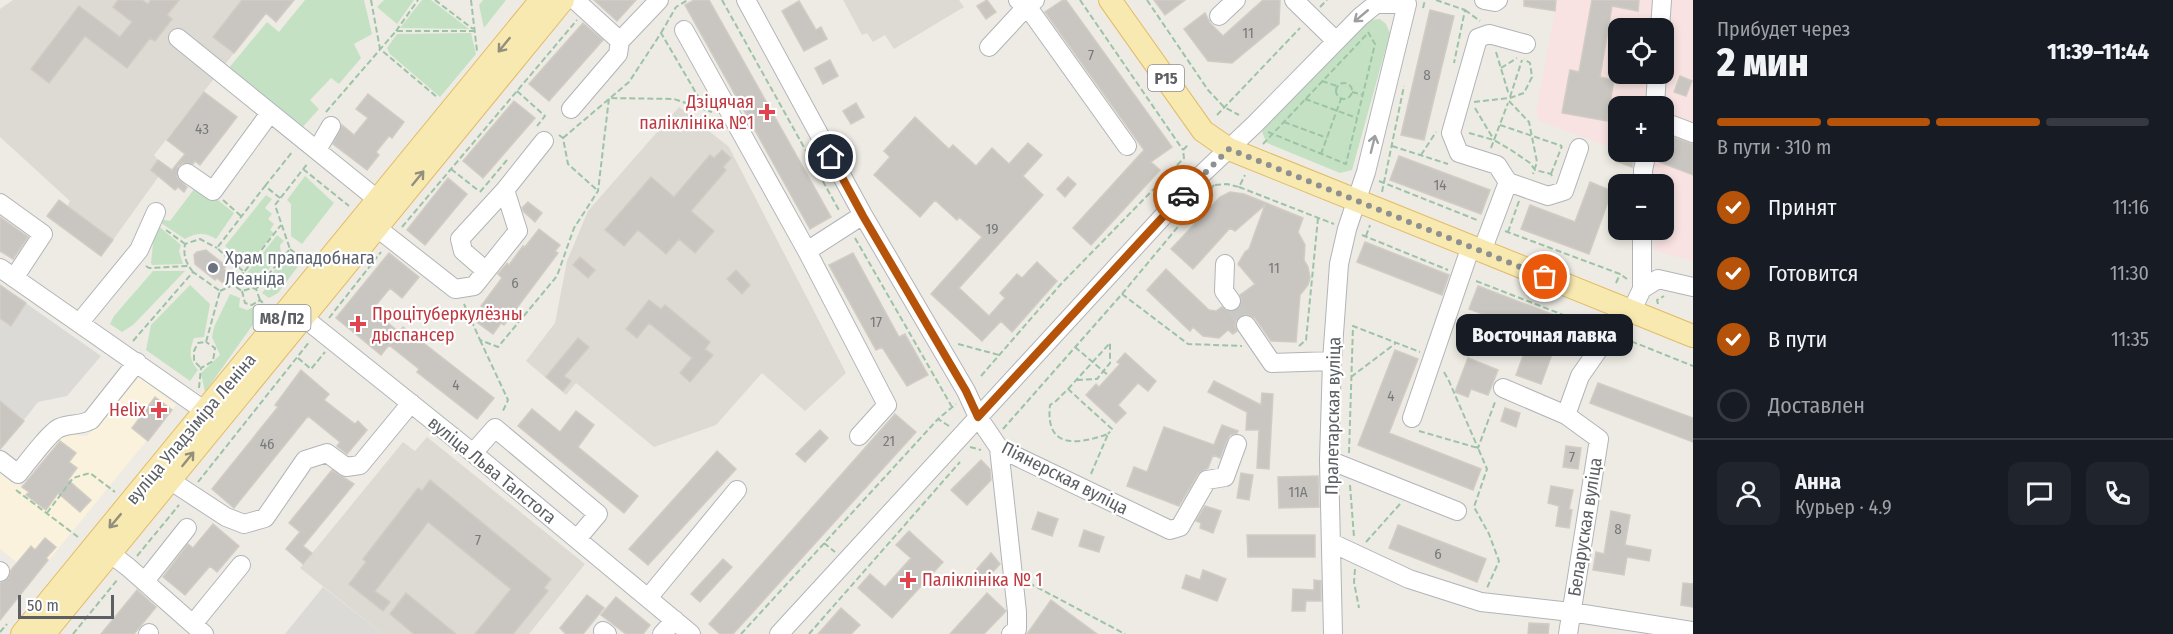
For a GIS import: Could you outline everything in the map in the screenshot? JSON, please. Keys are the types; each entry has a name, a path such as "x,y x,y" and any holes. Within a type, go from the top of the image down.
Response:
{"main road":[{"name":"вуліца Уладзіміра Леніна","path":"22,634 213,416 296,316 376,217 541,0"},
{"name":"вуліца Уладзіміра Леніна","path":"376,217 563,0"},
{"name":"Р15","path":"1110,0 1203,130 1229,149 1693,336"},
{"name":"вуліца Уладзіміра Леніна","path":"44,634 171,481 213,416"}],"street":[{"path":"571,109 618,54 620,41 659,0"},
{"name":"Піянерская вуліца","path":"746,0 863,216 966,391 978,417 999,448 1170,530 1180,527 1207,480 1225,477 1237,444"},
{"path":"1220,16 1236,0"},
{"path":"1294,0 1335,40"},
{"path":"1484,0 1495,2 1498,0"},
{"path":"1661,18 1662,0"},
{"path":"989,47 1027,2 1127,146"},
{"path":"779,634 1201,175 1255,124 1335,40 1376,4 1412,4"},
{"name":"Пралетарская вуліца","path":"1333,634 1329,460 1332,361 1339,264 1412,4"},
{"path":"580,5 620,41"},
{"path":"684,30 807,251 887,405 859,436"},
{"path":"1522,53 1489,34 1478,38 1444,130 1451,133 1459,153 1497,165 1516,185 1548,196 1564,191 1572,148"},
{"path":"178,38 317,150 376,217 455,289 474,286 518,231 493,195"},
{"path":"187,173 213,191 270,113"},
{"path":"317,150 328,119"},
{"path":"1674,126 1693,133"},
{"path":"486,271 463,251 460,239 493,195 546,132"},
{"path":"1412,418 1432,357 1476,248 1499,229 1516,185"},
{"path":"0,203 43,234 7,273 213,416"},
{"path":"80,322 139,250 154,216"},
{"path":"807,251 863,216"},
{"path":"1503,388 1566,416 1580,376 1612,330 1630,312 1642,289 1642,240"},
{"path":"1225,264 1224,291 1231,301"},
{"path":"1642,289 1658,279 1693,287"},
{"name":"вуліца Льва Талстога","path":"296,316 411,403 691,634"},
{"path":"1246,325 1272,363 1332,361"},
{"path":"0,460 18,474 56,429 81,425 91,420 137,362"},
{"path":"171,481 226,517 244,524 265,518 304,460 327,453 346,467 360,465 411,403"},
{"name":"Беларуская вуліца","path":"1566,416 1599,439 1568,634"},
{"path":"473,453 495,428 598,514 577,539"},
{"path":"999,448 1017,632"},
{"path":"1329,460 1457,511"},
{"path":"648,598 737,490"},
{"path":"145,581 187,528"},
{"path":"1332,543 1408,579 1481,602 1571,612 1693,631"},
{"path":"111,554 198,629 242,564"},
{"path":"662,634 675,620"}],"path":[{"path":"371,0 380,49 440,100"},
{"path":"372,5 377,0"},
{"path":"328,119 418,0"},
{"path":"435,0 475,31"},
{"path":"563,138 629,82 676,7 688,0"},
{"path":"722,0 952,407"},
{"path":"981,376 1061,284 1184,158 1183,150 1080,0"},
{"path":"1147,0 1208,90 1224,106 1239,115"},
{"path":"1217,115 1327,0"},
{"path":"1436,0 1465,10 1453,67"},
{"path":"472,1 478,55"},
{"path":"256,290 260,300 296,316 376,217 451,169 517,91 580,5"},
{"path":"1264,130 1346,164 1375,44 1363,24"},
{"path":"396,31 475,31"},
{"path":"661,33 706,110"},
{"path":"1263,144 1368,33"},
{"path":"1499,229 1516,185 1535,170 1537,162 1529,122 1510,100 1494,47 1502,50"},
{"path":"1510,53 1522,53"},
{"path":"1501,68 1522,53"},
{"path":"1494,140 1472,103 1510,100 1524,93 1532,77 1530,63 1522,53"},
{"path":"1486,162 1510,100 1522,53"},
{"path":"1382,192 1405,80"},
{"path":"1322,81 1336,86 1341,83 1351,86 1352,92 1347,99 1341,99"},
{"path":"1336,86 1336,93 1341,99"},
{"path":"517,91 545,116 542,121 546,132"},
{"path":"1352,92 1363,95"},
{"path":"609,98 674,99 734,120"},
{"path":"480,340 498,347 557,276 574,228 598,191 609,98"},
{"path":"1305,99 1357,118"},
{"path":"1321,154 1341,99"},
{"path":"542,121 546,132"},
{"path":"1283,122 1326,138"},
{"path":"1500,125 1572,148 1551,174"},
{"path":"1421,155 1444,130 1494,140 1530,163 1535,170 1551,174 1560,192"},
{"path":"546,132 563,138"},
{"path":"563,138 568,164 598,191"},
{"path":"216,248 303,139"},
{"path":"1183,150 1188,146"},
{"path":"306,262 290,249 275,205 317,150"},
{"path":"451,169 493,195 511,156"},
{"path":"303,169 376,217"},
{"path":"1209,181 1215,185 1227,184 1239,187 1245,175"},
{"path":"1379,181 1620,274 1657,300 1659,307"},
{"path":"1202,198 1215,185"},
{"path":"265,186 280,198"},
{"path":"213,191 242,216"},
{"path":"1003,429 1076,347 1195,205"},
{"path":"154,216 185,244"},
{"path":"206,342 220,291 233,285 281,225"},
{"path":"1366,236 1370,225"},
{"path":"185,244 200,239 216,248 244,273"},
{"path":"185,244 185,262 193,272 220,291"},
{"path":"256,290 290,249"},
{"path":"132,259 149,268 188,266"},
{"path":"131,343 193,272"},
{"path":"1616,283 1620,274"},
{"path":"233,285 242,291 245,303 252,305 260,300"},
{"path":"242,291 252,288 256,290"},
{"path":"1657,300 1665,296"},
{"path":"463,302 508,400 495,428"},
{"path":"1359,608 1354,582 1356,553 1348,468 1353,326 1432,357 1449,381 1487,470 1474,507 1489,534 1499,561 1481,602"},
{"path":"1612,330 1629,342 1693,366"},
{"path":"191,386 199,392 201,368 194,361 195,351 198,343 206,342 215,348 213,361 201,368"},
{"path":"1076,380 1097,379 1110,363 1110,343 1093,362 1076,380 1068,389 1050,405 1048,418 1052,430 1062,440 1074,442 1090,440 1108,434"},
{"path":"1351,377 1396,343"},
{"path":"1076,347 1109,376"},
{"path":"297,358 311,369 325,352"},
{"path":"1478,448 1497,396 1503,388"},
{"path":"1068,389 1112,429 1091,476"},
{"path":"741,634 938,419 956,404"},
{"path":"1412,418 1406,428 1478,448"},
{"path":"938,419 951,428"},
{"path":"809,634 964,457"},
{"path":"47,513 73,478 90,473 116,493"},
{"path":"11,486 79,537"},
{"path":"1356,553 1411,492"},
{"path":"1013,574 1125,634"}],"shaded area":[{"path":"13,0 242,0 213,37 234,53 154,155 158,160 151,170 159,176 113,240 67,207 70,201 0,137 0,9"},
{"path":"843,0 959,0 964,7 894,49 885,35 873,42 867,33 862,35"},
{"path":"1557,0 1693,0 1693,261 1654,251 1655,240 1674,240 1674,174 1644,174 1643,170 1633,167 1635,162 1674,162 1674,96 1608,96 1608,146 1539,121 1536,112"},
{"path":"679,107 729,147 846,373 805,411 762,373 716,425 654,447 576,383 566,395 526,361 555,323 567,261 588,211"},
{"path":"0,285 101,356 67,396 38,402 3,447 0,444"},
{"path":"139,377 176,405 35,577 0,549 0,471 23,487 63,434 87,436"},
{"path":"427,437 585,564 529,634 383,634 300,568 403,442 415,451"},
{"path":"323,587 383,634 285,634"}],"green space":[{"path":"305,0 364,0 372,34 354,44 361,58 339,84 331,78 310,100 319,109 301,129 228,69 267,22 279,32"},
{"path":"384,0 414,0 397,24 377,7"},
{"path":"422,0 431,0 469,29 400,28"},
{"path":"483,0 506,0 484,28 479,5"},
{"path":"1380,19 1386,24 1390,33 1352,170 1340,173 1267,143 1262,132 1267,125 1368,20"},
{"path":"471,33 476,54 440,97 390,54 387,48 397,34"},
{"path":"305,176 334,203 302,244 291,236 291,204 287,200"},
{"path":"198,184 234,213 216,239 200,234 185,239 158,221 159,219 170,221"},
{"path":"266,195 272,199 265,208 272,214 268,219 274,224 270,230 274,233 248,265 225,246"},
{"path":"155,223 181,245 179,251 183,264 152,265"},
{"path":"277,235 284,241 280,245 281,254 260,280 253,280 249,283 243,278"},
{"path":"290,252 302,261 278,293 269,298 262,293 266,288 263,284"},
{"path":"153,271 185,271 133,325 122,332 110,324 114,316"},
{"path":"190,285 210,304 204,337 194,338 192,343 191,359 198,370 190,381 146,350 151,325"},
{"path":"230,294 240,298 239,307 247,310 261,304 264,309 205,392 201,373 220,355 212,337 214,327"}],"building":[{"path":"118,0 142,0 148,4 151,0 179,0 167,15 172,19 155,41 150,38 127,68 85,36 49,83 31,69 79,6 120,37 132,22 113,7"},
{"path":"242,0 294,0 276,22 266,13 234,53 213,37"},
{"path":"594,0 636,0 617,21"},
{"path":"694,0 709,0 831,217 810,229 685,5"},
{"path":"987,0 996,12 986,19 977,6"},
{"path":"1066,0 1172,147 1151,162 1160,170 1091,245 1073,228 1144,150 1045,12"},
{"path":"1154,0 1185,0 1165,15"},
{"path":"1263,0 1280,0 1279,24 1232,63 1208,61 1184,29 1205,13 1210,23 1223,36"},
{"path":"1524,0 1556,0 1555,11 1524,6"},
{"path":"1592,0 1639,0 1638,11 1612,6 1610,18 1608,18 1600,77 1608,79 1608,84 1613,84 1611,96 1608,96 1607,121 1562,113 1570,70 1579,72"},
{"path":"799,1 816,30 821,27 827,39 804,51 782,11"},
{"path":"1430,10 1454,16 1424,140 1401,135"},
{"path":"583,23 603,40 549,101 529,84"},
{"path":"830,60 838,76 823,84 815,68"},
{"path":"1680,76 1692,81 1686,96 1674,92"},
{"path":"204,92 237,117 200,165 195,161 193,164 183,163 178,166 177,177 187,187 184,192 178,187 175,190 151,170 158,160 172,170 185,154 167,140"},
{"path":"368,94 404,122 392,138 389,136 376,152 379,155 367,170 333,144 342,125 354,135 368,118 356,109"},
{"path":"514,101 535,118 483,178 463,161"},
{"path":"856,103 864,117 851,124 843,111"},
{"path":"915,117 949,149 953,145 976,166 992,148 1009,164 1028,143 1042,155 1023,176 1043,195 959,288 989,316 1005,298 1000,293 1017,274 1022,278 1037,262 1057,281 1012,332 1001,321 982,341 931,294 982,237 959,217 957,220 935,200 920,217 874,175 890,157 884,151"},
{"path":"1674,137 1693,144 1693,175 1660,162 1674,162"},
{"path":"722,150 731,158 723,167 726,170 691,211 714,231 695,253 679,239 666,254 638,230 624,246 605,230 651,177 674,197 710,155 714,158"},
{"path":"1399,156 1490,190 1481,214 1390,180"},
{"path":"1619,162 1633,162 1632,167"},
{"path":"1068,177 1076,184 1065,197 1057,189"},
{"path":"448,178 467,194 425,245 407,230"},
{"path":"1590,182 1608,189 1608,202 1589,254 1521,229 1530,205 1575,222"},
{"path":"1230,192 1244,194 1303,218 1298,232 1305,245 1304,260 1310,278 1308,285 1300,295 1296,342 1271,341 1255,318 1246,314 1236,320 1237,331 1233,334 1228,330 1219,338 1203,336 1193,327 1190,331 1147,290 1166,269 1209,310 1216,311 1222,307 1231,312 1238,310 1242,301 1240,295 1255,284 1238,264 1249,249 1265,205 1235,231 1230,228 1193,269 1171,249 1220,197"},
{"path":"59,200 113,240 101,256 47,216"},
{"path":"528,202 542,213 535,222 522,208"},
{"path":"0,217 28,237 13,259 0,251"},
{"path":"539,229 560,245 555,251 558,253 504,325 501,323 493,334 474,320 484,308 481,306 502,278 498,274 507,263 509,265"},
{"path":"1365,242 1449,275 1442,295 1357,262"},
{"name":"Храм прападобнага Леаніда","path":"206,250 226,266 224,269 230,274 223,283 217,278 215,280 195,264 194,255"},
{"path":"389,253 419,277 402,298 390,288 372,310 399,332 403,327 494,398 477,419 417,372 419,369 389,345 381,355 336,318"},
{"path":"853,253 899,337 905,334 928,375 907,386 882,347 876,350 829,265"},
{"path":"580,257 595,270 588,278 573,265"},
{"path":"736,270 750,285 742,294 727,279"},
{"path":"0,285 26,303 11,326 0,318"},
{"path":"1478,286 1565,319 1541,384 1516,375 1532,332 1469,309"},
{"path":"649,300 661,309 665,305 710,342 705,349 713,355 690,382 680,373 692,358 649,323 637,338 626,329"},
{"path":"578,338 589,347 564,376 571,381 563,391 546,377"},
{"path":"1395,350 1418,359 1389,433 1481,469 1473,490 1358,445"},
{"path":"1125,353 1156,381 1148,391 1138,383 1118,405 1126,413 1116,423 1086,395 1096,384 1099,387 1120,364 1117,362"},
{"path":"1468,358 1498,370 1488,395 1471,389 1468,397 1455,392"},
{"path":"301,370 329,394 324,400 355,424 358,421 367,430 347,454 337,446 340,442 308,416 234,508 212,489 278,407 275,405"},
{"path":"1214,381 1261,405 1262,393 1273,394 1269,469 1257,468 1259,430 1246,430 1247,412 1208,392"},
{"path":"1598,383 1693,418 1693,442 1590,403"},
{"path":"155,397 172,410 148,441 132,428"},
{"path":"0,401 24,421 0,449"},
{"path":"1505,408 1520,413 1516,427 1501,421"},
{"path":"532,409 560,432 576,411 594,425 578,447 638,496 624,513 518,426"},
{"path":"895,414 916,432 733,634 720,634 709,624"},
{"path":"1222,425 1238,431 1230,435 1220,458 1213,455 1208,468 1198,474 1179,506 1127,486 1134,467 1147,472 1164,427 1214,445"},
{"path":"820,430 828,438 805,462 796,454"},
{"path":"60,441 76,453 69,462 77,468 68,480 91,500 80,512 58,493 46,510 26,495 29,492 22,487"},
{"path":"1566,446 1581,448 1578,469 1563,467"},
{"path":"717,451 736,469 648,565 629,549"},
{"path":"981,460 990,469 991,480 967,505 951,490"},
{"path":"332,470 354,484 303,546 312,553 303,564 286,549 300,532 289,523"},
{"path":"1241,473 1253,475 1249,500 1237,498"},
{"path":"1318,476 1319,507 1279,508 1278,477"},
{"path":"430,480 551,579 544,588 548,591 513,634 475,634 511,589 428,522 375,591 390,602 383,611 349,584 366,562 363,559 418,488 422,491"},
{"path":"1551,486 1573,490 1569,509 1572,510 1569,528 1556,526 1559,506 1548,503"},
{"path":"1205,506 1221,511 1213,533 1200,528 1201,523 1196,521"},
{"path":"1611,511 1630,515 1625,545 1651,550 1649,561 1627,557 1624,575 1593,570 1596,552 1604,554"},
{"path":"1038,512 1058,519 1052,536 1032,529"},
{"path":"213,524 239,546 217,572 210,566 185,595 163,577 188,544 193,548"},
{"path":"1398,525 1486,559 1477,582 1389,548"},
{"path":"1084,530 1104,537 1099,552 1079,546"},
{"name":"Паліклініка № 1","path":"909,531 943,562 892,618 858,588 870,574 885,587 911,558 896,545"},
{"path":"1247,535 1315,535 1315,557 1248,557"},
{"path":"45,538 56,547 0,620 0,583 9,578 11,570 31,546 35,550"},
{"path":"991,553 1000,564 980,586 970,577"},
{"path":"723,559 732,567 700,602 691,594"},
{"path":"1203,570 1226,579 1217,601 1182,588 1186,575 1200,580"},
{"path":"1314,580 1321,581 1321,601 1306,601 1305,611 1292,611 1293,589 1314,590"},
{"path":"1683,583 1693,584 1693,607 1681,605"},
{"path":"137,590 156,607 134,634 101,634"},
{"path":"406,593 456,634 414,634 390,614"},
{"path":"987,593 1006,611 984,634 950,634"},
{"path":"587,595 604,608 583,634 566,634 560,628"},
{"path":"616,597 650,625 643,634 626,634 601,615"},
{"path":"1051,600 1097,634 1027,634"},
{"path":"841,608 860,625 851,634 818,634"},
{"path":"1529,623 1549,624 1548,634 1528,634"}],"tunnel":[{"path":"1231,301 1246,325"}],"way so far":[{"path":"1183,195 1229,149 1545,277"}],"place":[{"name":"Дзіцячая паліклініка №1","path":"767,112"},
{"name":"Храм прападобнага Леаніда","path":"213,268"},
{"name":"Восточная лавка","path":"1545,277"},
{"name":"Процітуберкулёзны дыспансер","path":"358,324"},
{"name":"Helix","path":"159,410"},
{"name":"Паліклініка № 1","path":"908,580"}],"route":[{"path":"831,157 966,391 978,417 1183,195"}]}
